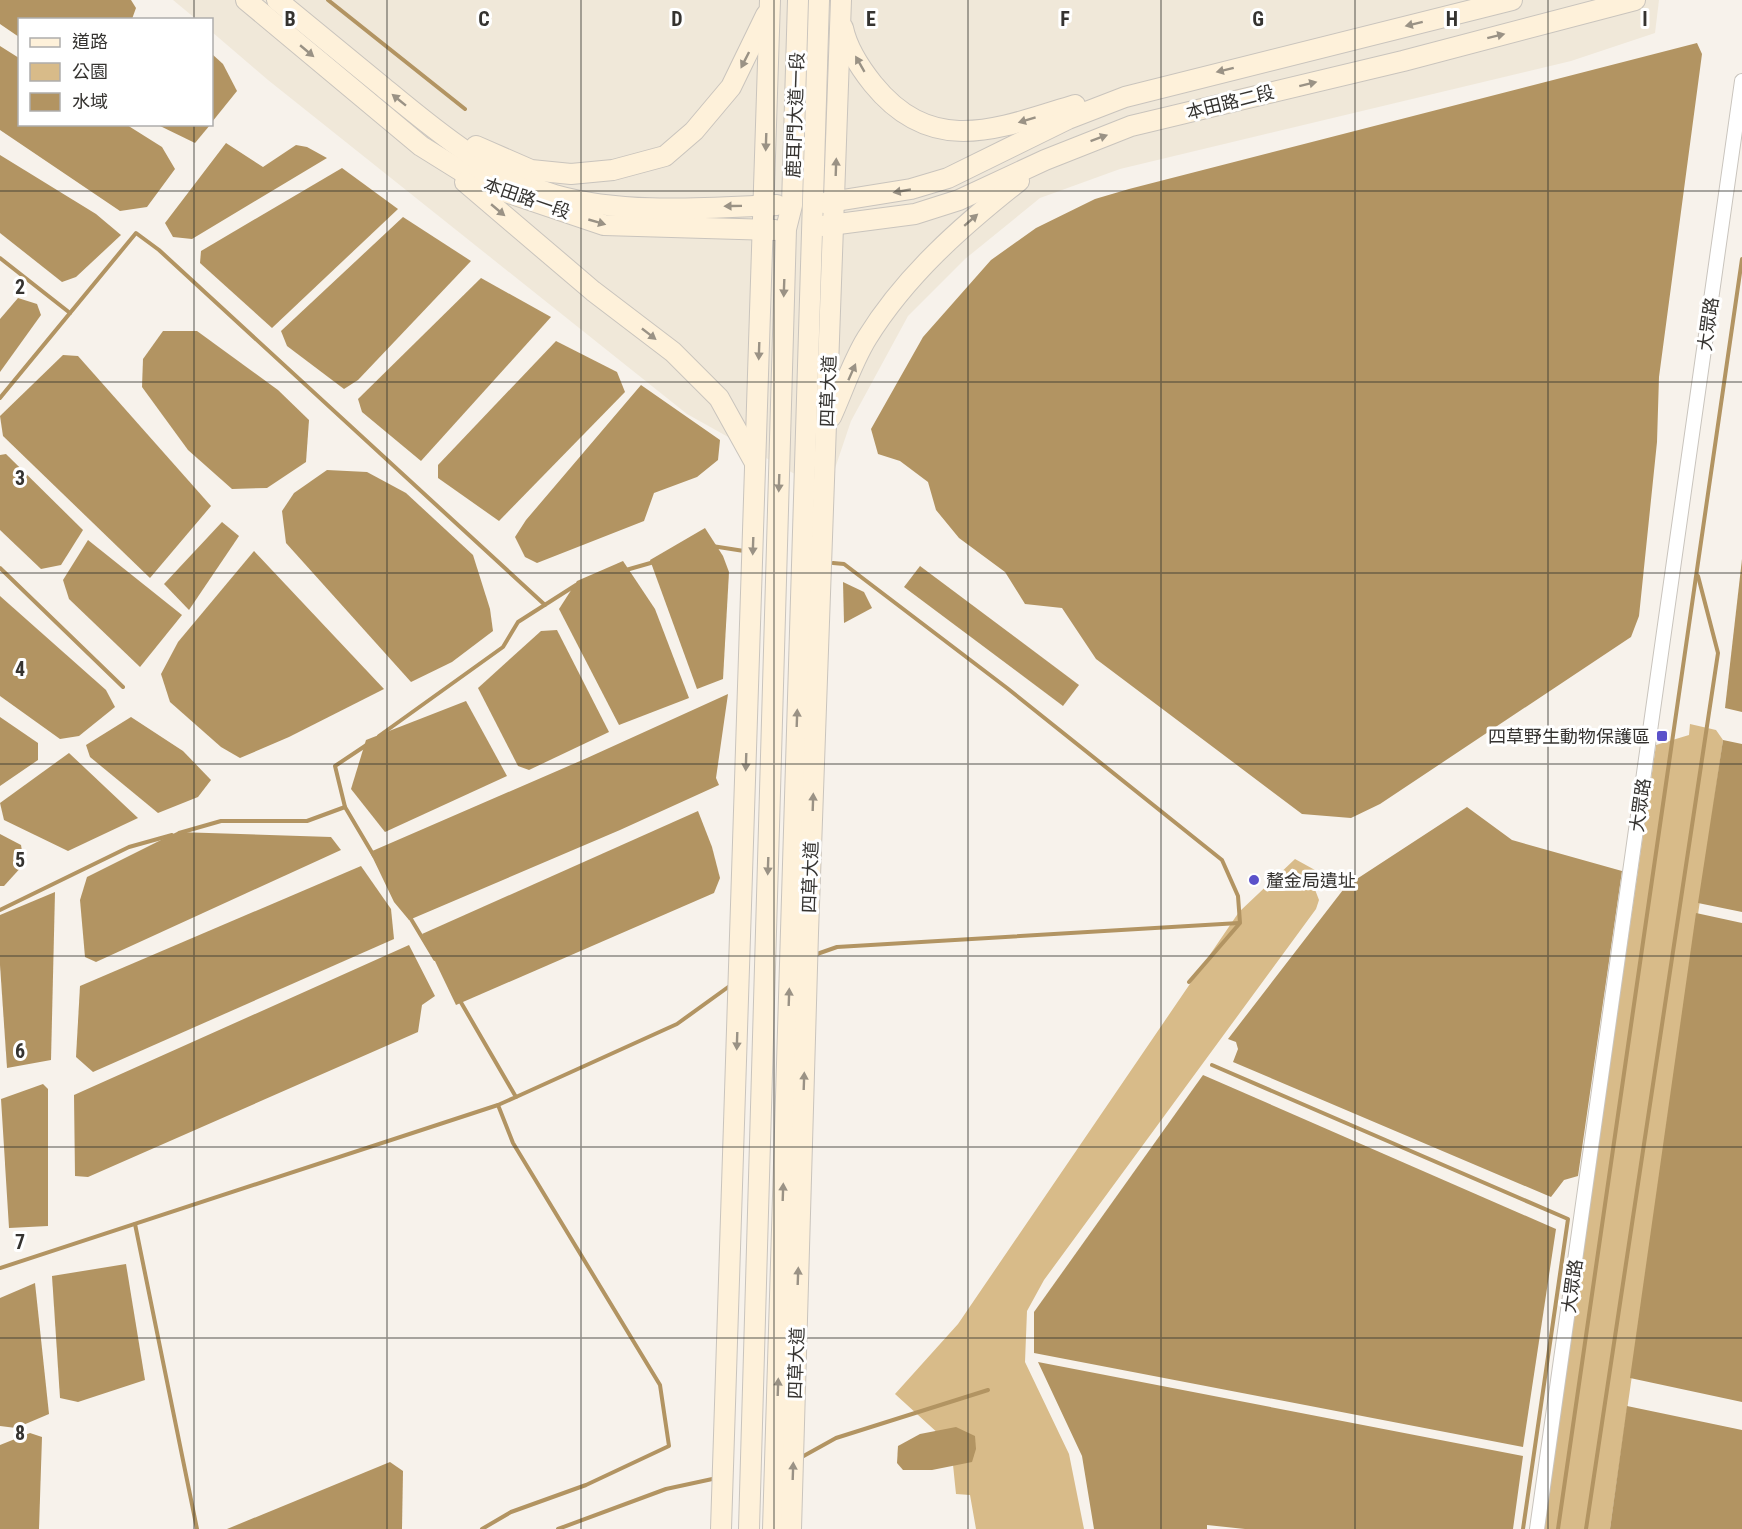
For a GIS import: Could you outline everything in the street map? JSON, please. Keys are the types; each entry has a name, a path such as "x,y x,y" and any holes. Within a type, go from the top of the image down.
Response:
{"street":[{"name":"本田路一段","path":"246,0 421,146 482,184 604,225 763,230 834,225"},
{"name":"本田路一段","path":"277,0 431,127 505,177 556,195 606,204 656,208 835,202"},
{"name":"鹿耳門大道一段","path":"786,229 792,205 798,0"},
{"name":"鹿耳門大道一段","path":"812,228 819,0"},
{"name":"本田路二段","path":"835,202 911,189 948,178 1068,119 1125,97 1512,0"},
{"name":"本田路二段","path":"834,225 915,214 948,204 1045,160 1131,126 1403,61 1635,0"},
{"path":"431,127 531,170 571,174 613,170 665,156 694,131 732,87 770,4"},
{"name":"鹿耳門大道一段","path":"763,230 770,4"},
{"path":"841,8 845,38 875,86 897,108 930,127 971,133 1000,128 1077,105 1125,97"},
{"path":"834,225 841,8"},
{"name":"大眾路","path":"1537,1529 1742,81"},
{"path":"421,146 593,291 673,352 719,398 756,464"},
{"path":"827,425 866,339 909,281 946,242 1045,160"},
{"name":"四草大道","path":"791,1529 807,945 834,225"},
{"name":"四草大道","path":"773,1529 812,228"},
{"path":"750,1529 786,229"},
{"path":"721,1529 763,230"}],"shaded area":[{"path":"173,0 1659,0 1655,33 1571,61 1120,169 1040,198 965,259 908,316 851,421 827,492 687,414 268,80 213,33 213,18 195,18"}],"green space":[{"path":"1690,724 1716,730 1723,740 1610,1529 1543,1529 1656,745 1689,735"},
{"path":"1295,859 1333,880 1314,887 1319,900 1316,909 1044,1280 1027,1311 1025,1362 1069,1454 1084,1529 976,1529 970,1495 956,1494 951,1445 895,1394 958,1324 1239,912"}],"water":[{"path":"0,0 131,0 136,8 132,18 18,18 18,36 0,24"},
{"path":"1697,43 1702,54 1659,377 1657,442 1639,616 1631,637 1380,804 1351,818 1302,814 1096,659 1062,608 1025,604 1005,572 959,538 936,510 928,482 900,461 878,454 871,429 923,337 991,260 1036,228 1095,199 1129,189"},
{"path":"0,46 18,57 18,126 129,126 162,147 175,169 147,207 120,211 0,130"},
{"path":"213,55 223,64 237,91 213,121"},
{"path":"160,126 209,126 195,143"},
{"path":"226,143 263,167 296,145 307,147 327,158 192,239 173,237 165,223"},
{"path":"0,155 96,214 121,235 76,277 62,282 0,233"},
{"path":"342,168 398,209 272,328 200,263 201,251"},
{"path":"403,217 471,261 358,380 344,389 287,346 281,331"},
{"path":"481,278 551,317 421,461 362,412 358,399"},
{"path":"18,298 37,304 41,315 0,372 0,319"},
{"path":"163,331 197,331 278,390 309,420 306,462 267,488 232,489 188,450 142,387 143,359"},
{"path":"556,341 617,372 625,392 499,521 438,478 438,465"},
{"path":"63,355 78,356 211,506 150,578 3,436 0,416"},
{"path":"641,385 720,440 718,460 697,477 654,493 644,521 537,563 525,557 515,537 526,520"},
{"path":"6,454 83,530 61,565 41,569 0,530 0,455"},
{"path":"327,470 367,472 406,493 473,555 490,609 493,631 452,662 411,682 286,543 282,511 294,493"},
{"path":"222,522 239,536 189,610 164,584"},
{"path":"705,528 723,556 729,572 723,679 697,689 650,560"},
{"path":"88,540 182,615 140,667 69,599 63,580"},
{"path":"254,551 384,689 289,737 240,758 221,747 170,702 161,674 178,642"},
{"path":"1742,559 1742,712 1725,708"},
{"path":"623,561 655,609 689,698 619,725 559,609 577,581"},
{"path":"920,566 1079,685 1063,706 904,587"},
{"path":"843,582 864,592 872,608 844,623"},
{"path":"0,596 106,690 115,707 79,736 60,739 0,696"},
{"path":"557,630 609,732 529,770 518,766 478,688 541,631"},
{"path":"728,694 716,778 719,785 409,920 394,902 370,852"},
{"path":"466,701 507,776 385,832 351,789 366,740"},
{"path":"0,717 38,743 38,760 0,786"},
{"path":"131,717 183,751 211,780 198,797 158,813 90,757 86,745"},
{"path":"1723,740 1742,744 1742,912 1698,903"},
{"path":"69,753 138,818 68,851 4,820 0,803"},
{"path":"1467,807 1512,840 1622,871 1578,1176 1564,1180 1551,1197 1233,1062 1238,1049 1236,1042 1228,1039 1346,886"},
{"path":"698,811 712,847 720,878 714,893 456,1005 422,934"},
{"path":"177,832 331,837 341,850 96,962 85,957 80,900 87,877"},
{"path":"0,834 21,845 24,864 4,886 0,886"},
{"path":"361,866 391,909 394,939 93,1072 76,1057 80,986"},
{"path":"55,892 51,1060 7,1068 0,965 0,915"},
{"path":"1696,913 1742,923 1742,1402 1630,1378"},
{"path":"409,945 435,996 422,1005 418,1032 88,1177 75,1176 74,1095"},
{"path":"1203,1075 1556,1229 1523,1447 1034,1353 1034,1312"},
{"path":"43,1084 48,1089 48,1226 9,1228 1,1099"},
{"path":"126,1264 145,1380 78,1402 60,1398 52,1276"},
{"path":"35,1283 49,1414 16,1428 0,1426 0,1298"},
{"path":"1038,1362 1523,1456 1513,1529 1245,1529 1207,1525 1207,1529 1094,1529 1082,1456"},
{"path":"1627,1406 1742,1430 1742,1529 1610,1529"},
{"path":"956,1427 975,1436 976,1449 972,1462 932,1470 903,1470 897,1463 898,1446 920,1434"},
{"path":"30,1433 42,1437 39,1529 0,1529 0,1445"},
{"path":"390,1462 403,1471 402,1529 227,1529"}],"waterway":[{"path":"328,0 465,109"},
{"path":"0,398 136,233 159,250 545,605"},
{"path":"0,258 70,313"},
{"path":"1558,1529 1742,259"},
{"path":"712,546 744,551"},
{"path":"626,570 654,562"},
{"path":"833,563 844,564 1007,688 1222,860 1238,896 1240,923 1189,982"},
{"path":"0,568 123,687"},
{"path":"1586,1529 1718,653 1698,576"},
{"path":"379,736 503,647 518,622 576,585"},
{"path":"368,744 335,766 345,807 374,856"},
{"path":"179,833 221,821 307,821 345,807"},
{"path":"0,910 129,847 172,835"},
{"path":"408,914 435,959"},
{"path":"817,954 837,947 1239,923"},
{"path":"516,1097 677,1024 731,985"},
{"path":"459,999 516,1097 498,1105 513,1143 660,1385 669,1446 586,1485 511,1512 482,1529"},
{"path":"1212,1065 1568,1219 1523,1529"},
{"path":"0,1268 498,1105"},
{"path":"135,1224 197,1529"},
{"path":"800,1458 836,1438 988,1390"},
{"path":"558,1529 666,1489 717,1478"}],"place":[{"name":"四草野生動物保護區","path":"1662,736"},
{"name":"釐金局遺址","path":"1254,880"}]}
